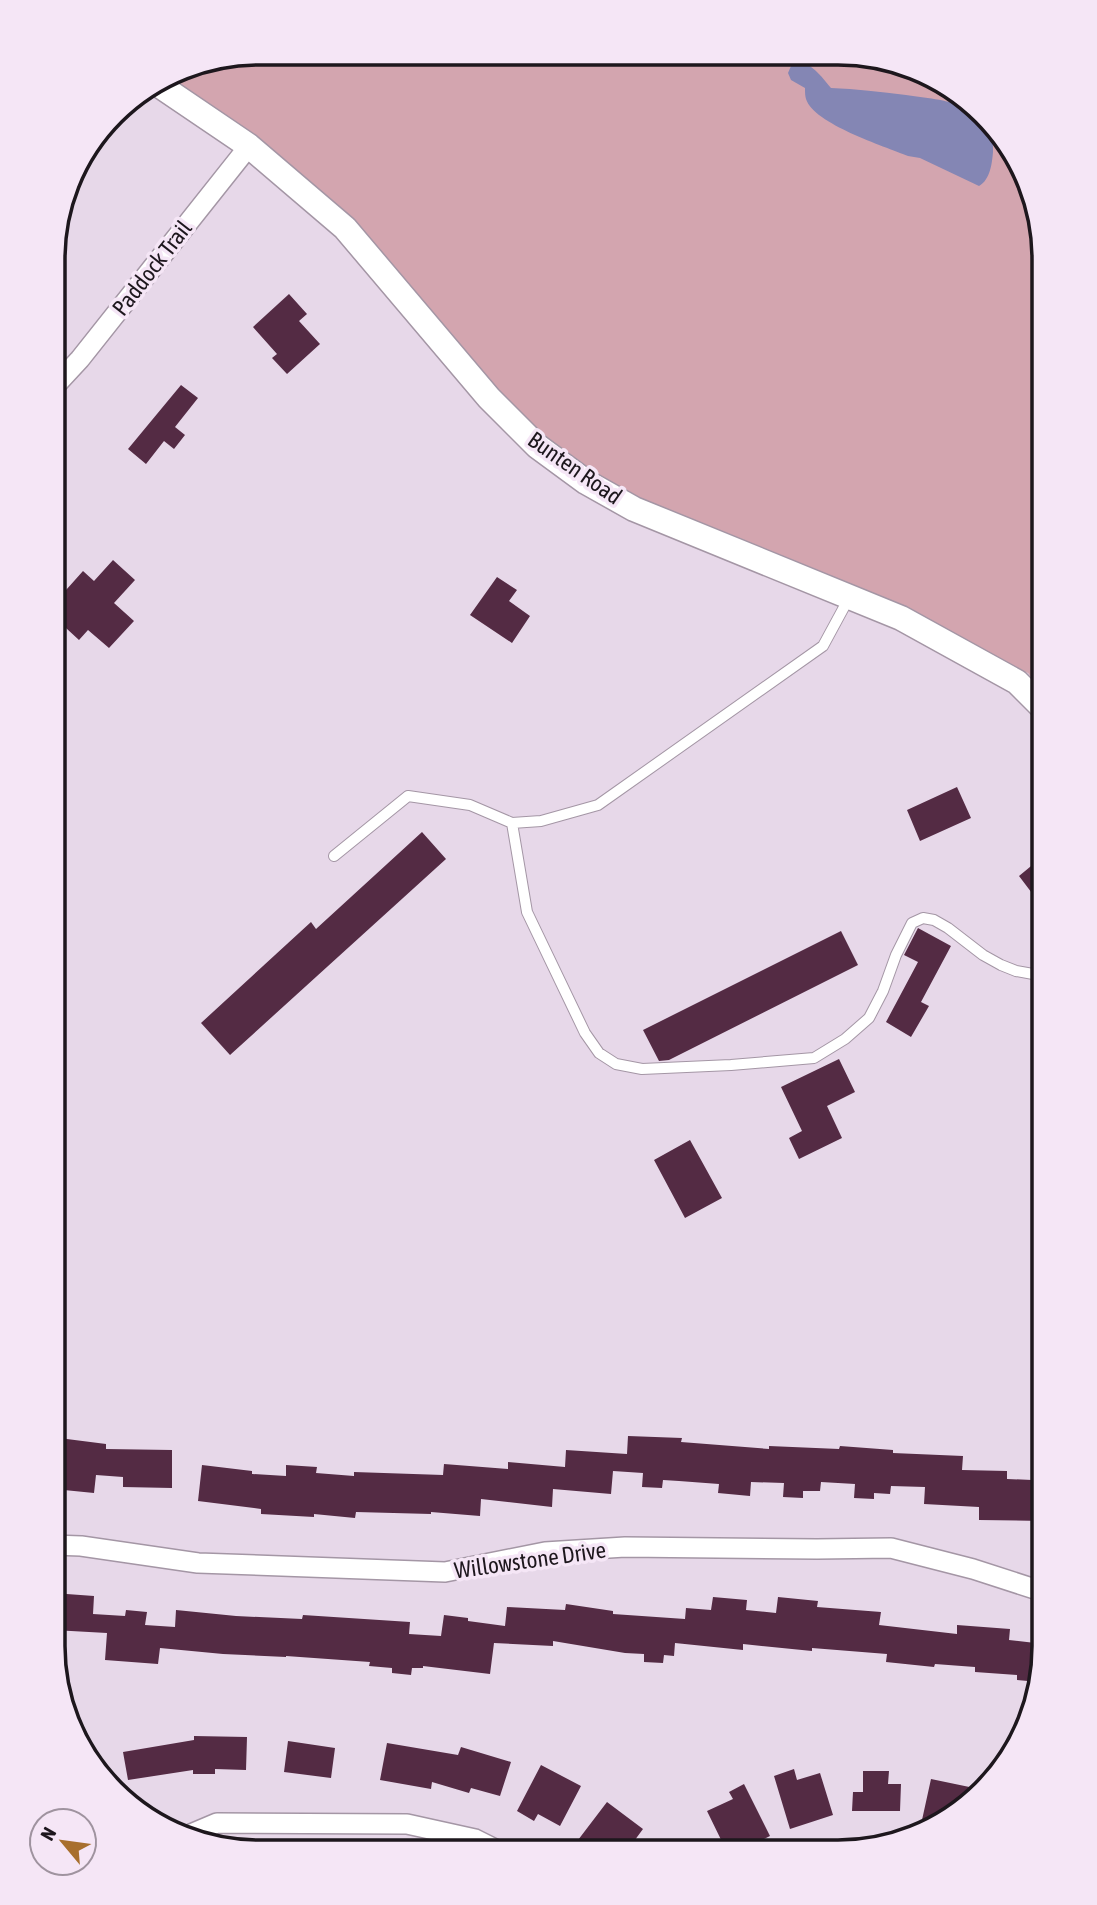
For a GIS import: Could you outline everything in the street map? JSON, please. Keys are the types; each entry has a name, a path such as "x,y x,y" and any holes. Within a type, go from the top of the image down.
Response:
{"street":[{"name":"Bunten Road","path":"165,89 248,146 345,228 489,398 537,446 586,482 634,509 901,618 1017,682 1032,697"},
{"name":"Paddock Trail","path":"65,375 248,146"},
{"name":"Willowstone Drive","path":"65,1545 198,1563 445,1572 545,1552 625,1547 891,1548 973,1569 1032,1588"},
{"path":"198,1831 216,1823 407,1824 477,1840"}],"lane":[{"path":"334,856 408,796 470,805 512,823 541,821 598,804 822,646 850,598"},
{"path":"512,823 527,912 584,1033 599,1053 616,1064 642,1069 814,1058 869,1018 912,923 923,918 934,920 948,928 983,955 1001,965 1032,974"}],"shaded area":[{"path":"246,65 851,65 901,75 946,97 984,131 1000,151 1022,196 1029,221 1032,246 1032,678 1028,673 669,531 528,426 434,317 231,147 160,91 196,75"}],"water":[{"path":"807,65 831,88 954,103 992,141 992,162 986,180 979,186 920,158 908,156 835,125 812,108 806,99 805,88 791,80 788,73 791,66"}],"building":[{"path":"289,294 307,314 299,321 320,344 287,374 272,358 277,354 253,327"},
{"path":"181,385 198,398 175,427 185,435 174,449 164,441 146,464 128,449"},
{"path":"113,560 135,580 114,603 134,621 109,648 88,630 79,640 65,627 65,591 83,571 94,581"},
{"path":"497,577 517,590 509,601 530,616 512,643 470,615"},
{"path":"957,787 971,818 920,841 907,810"},
{"path":"422,832 446,859 230,1055 201,1023 311,922 316,929"},
{"path":"1032,865 1032,893 1019,876"},
{"path":"918,928 951,946 921,1002 929,1006 911,1037 886,1022 918,962 904,955"},
{"path":"841,931 858,965 669,1060 659,1061 643,1030"},
{"path":"839,1059 855,1092 827,1106 842,1138 799,1159 789,1138 802,1131 781,1087"},
{"path":"690,1140 722,1198 685,1218 654,1160"},
{"path":"628,1436 682,1438 681,1442 769,1449 769,1446 839,1449 840,1446 893,1450 893,1453 963,1456 962,1470 1007,1471 1007,1479 1032,1480 1032,1521 979,1520 979,1507 924,1504 925,1487 891,1486 890,1494 874,1493 874,1499 854,1498 855,1484 821,1482 820,1491 803,1491 803,1498 783,1497 784,1483 751,1482 750,1496 718,1493 719,1484 663,1480 662,1488 642,1487 643,1473 613,1471 611,1494 553,1489 552,1507 481,1499 480,1516 431,1512 356,1512 355,1518 314,1514 314,1517 261,1514 261,1509 198,1501 202,1465 252,1471 252,1474 286,1476 286,1465 317,1467 316,1473 354,1476 354,1472 443,1475 444,1464 508,1469 508,1462 565,1467 566,1450 627,1454"},
{"path":"65,1439 106,1444 106,1449 172,1450 172,1488 123,1487 123,1477 96,1475 94,1493 65,1490"},
{"path":"65,1594 94,1596 93,1614 125,1616 126,1610 147,1612 145,1625 175,1627 176,1610 236,1616 302,1619 303,1615 410,1622 409,1634 441,1636 444,1615 505,1626 507,1607 565,1610 566,1604 613,1611 613,1614 685,1619 686,1608 711,1610 713,1597 747,1600 746,1610 776,1613 778,1597 818,1601 817,1607 881,1612 879,1625 957,1634 957,1625 1010,1629 1009,1640 1032,1643 1032,1659 1029,1681 1017,1680 1017,1675 975,1672 975,1667 935,1664 934,1667 886,1662 887,1654 812,1648 812,1651 743,1644 743,1650 675,1643 674,1656 664,1655 663,1663 644,1662 644,1654 553,1641 553,1646 494,1643 490,1674 423,1666 412,1668 411,1675 392,1673 392,1668 369,1666 370,1662 160,1648 158,1664 105,1660 107,1633 65,1631"},
{"path":"194,1736 247,1737 246,1770 215,1769 215,1774 193,1774 193,1770 128,1780 123,1752 194,1740"},
{"path":"288,1741 335,1748 331,1778 284,1772"},
{"path":"387,1743 458,1755 461,1747 511,1762 500,1796 471,1788 469,1793 432,1782 431,1789 380,1780"},
{"path":"541,1765 581,1786 560,1826 538,1814 534,1821 517,1811"},
{"path":"794,1769 797,1780 820,1773 833,1815 790,1829 774,1776"},
{"path":"863,1771 889,1771 888,1784 901,1784 900,1811 852,1811 853,1792 863,1792"},
{"path":"931,1779 972,1787 946,1808 922,1820"},
{"path":"744,1784 770,1836 762,1840 721,1840 707,1811 733,1799 729,1792"},
{"path":"607,1802 643,1829 635,1840 578,1840"}]}
